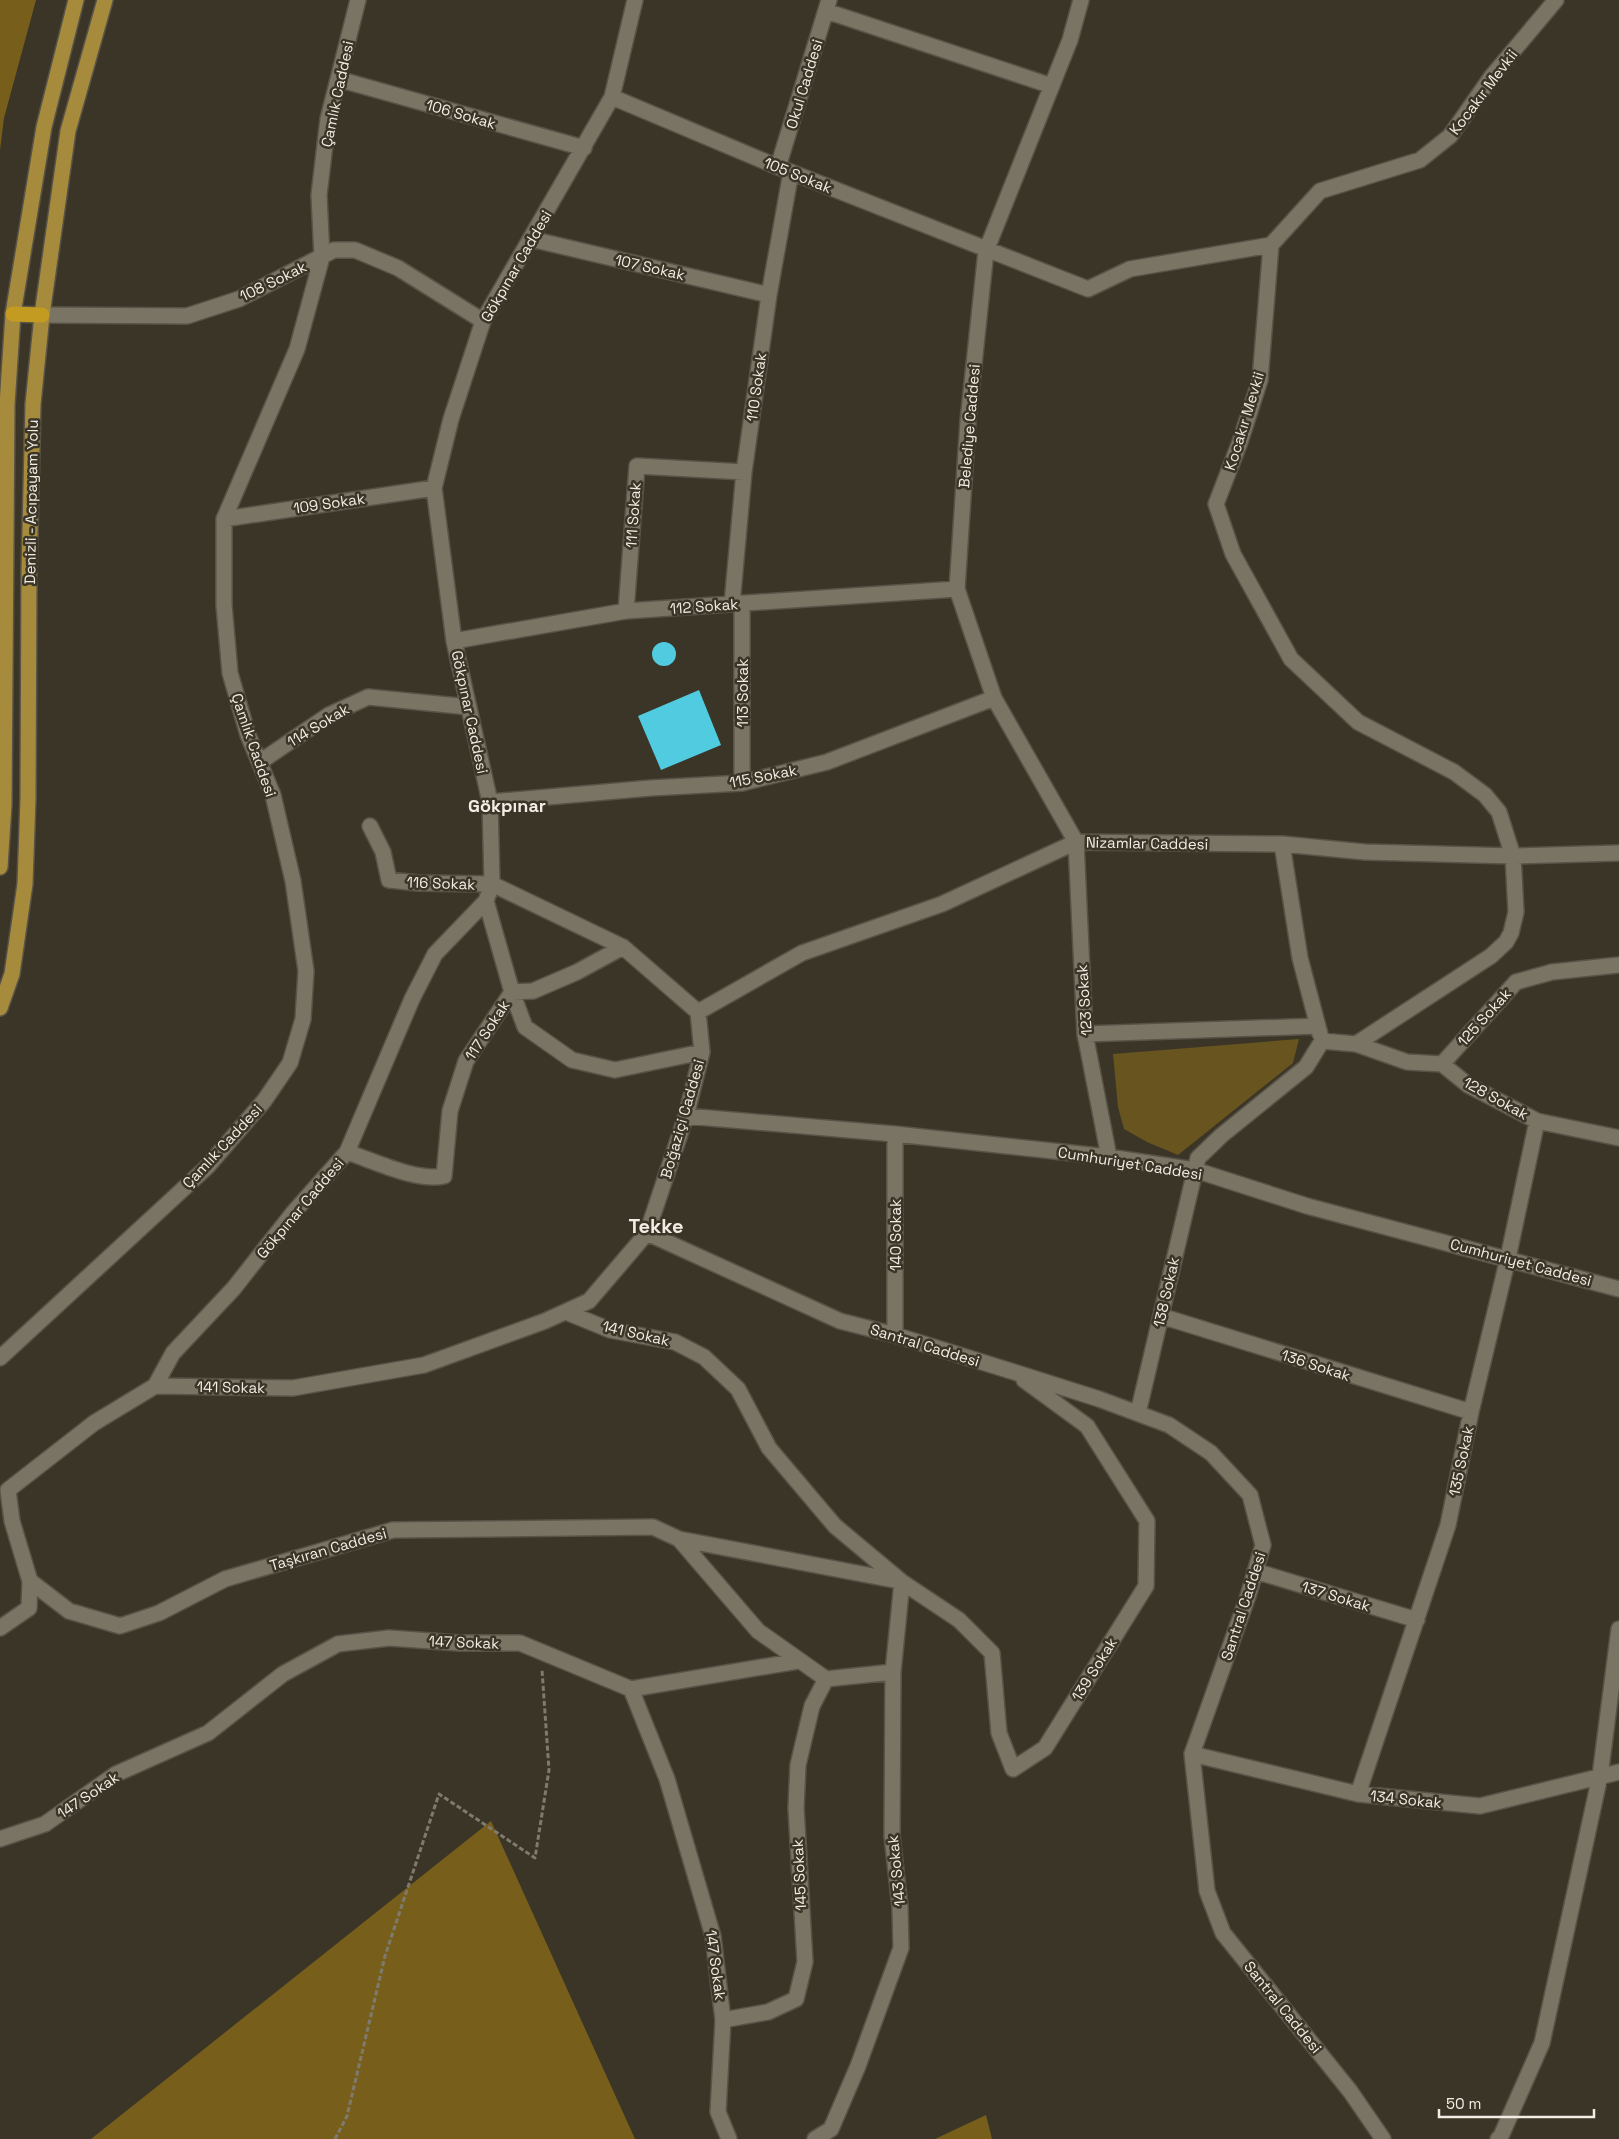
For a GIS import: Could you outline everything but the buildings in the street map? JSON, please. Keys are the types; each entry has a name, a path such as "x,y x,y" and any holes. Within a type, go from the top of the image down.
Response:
{"highway":[{"path":"14,314 42,315"}],"main road":[{"name":"Denizli - Acıpayam Yolu","path":"0,867 4,805 3,573 7,405 14,314 44,127 76,0"},
{"name":"Denizli - Acıpayam Yolu","path":"0,1008 12,974 25,884 28,799 29,573 33,404 42,315 68,131 105,0"}],"street":[{"name":"Çamlık Caddesi","path":"0,1358 207,1167 264,1101 290,1063 303,1019 306,971 293,880 273,795 248,735 230,673 224,605 224,519 297,349 322,257 319,194 328,119 358,0"},
{"name":"Gökpınar Caddesi","path":"155,1386 173,1353 234,1288 293,1213 347,1152 412,999 435,954 486,900 492,884 490,802 454,641 434,488 451,419 483,322 612,97 635,0"},
{"name":"Belediye Caddesi","path":"1076,842 994,698 956,589 968,422 986,251 1070,40 1082,0"},
{"name":"Kocakır Mevkii","path":"1356,1044 1491,956 1506,942 1515,923 1516,912 1513,856 1499,812 1485,795 1454,772 1358,722 1291,659 1233,554 1216,504 1240,442 1260,380 1271,245 1320,191 1420,160 1450,136 1492,76 1556,0"},
{"path":"828,5 1052,86"},
{"name":"Okul Caddesi","path":"784,170 828,5"},
{"name":"106 Sokak","path":"338,79 584,148"},
{"name":"105 Sokak","path":"612,97 784,170 1088,290 1130,270 1271,245"},
{"name":"110 Sokak","path":"737,603 744,472 769,295 784,170"},
{"name":"107 Sokak","path":"531,239 769,295"},
{"name":"108 Sokak","path":"42,315 187,316 239,299 334,250 354,250 398,268 483,322"},
{"name":"111 Sokak","path":"626,611 637,466 744,472"},
{"name":"109 Sokak","path":"224,519 434,488"},
{"name":"112 Sokak","path":"454,641 626,611 956,589"},
{"name":"113 Sokak","path":"737,603 742,783"},
{"name":"114 Sokak","path":"260,762 328,715 368,696 469,707"},
{"name":"115 Sokak","path":"490,802 651,788 742,783 826,762 994,698"},
{"name":"116 Sokak","path":"370,826 383,852 388,880 418,883 492,884"},
{"name":"Nizamlar Caddesi","path":"698,1012 802,953 942,904 1076,842 1282,844 1364,852 1513,856 1619,853"},
{"name":"123 Sokak","path":"1076,842 1085,1034 1109,1157"},
{"path":"1195,1170 1198,1158 1222,1135 1306,1067 1322,1041 1300,958 1282,844"},
{"path":"492,884 623,947 698,1012"},
{"path":"486,900 512,992 525,1027 572,1060 615,1070 702,1052"},
{"name":"117 Sokak","path":"347,1152 400,1170 434,1178 444,1176 450,1111 466,1060 512,992 533,991 577,972 623,947"},
{"name":"125 Sokak","path":"1442,1064 1516,982 1552,972 1619,965"},
{"name":"Boğaziçi Caddesi","path":"566,1312 589,1301 647,1233 686,1116 702,1052 698,1012"},
{"path":"1085,1034 1318,1026"},
{"path":"1322,1041 1356,1044 1407,1062 1442,1064"},
{"name":"128 Sokak","path":"1442,1064 1468,1085 1536,1121 1619,1138"},
{"name":"Cumhuriyet Caddesi","path":"686,1116 895,1134 1109,1157 1195,1170 1307,1206 1619,1289"},
{"name":"135 Sokak","path":"1358,1794 1448,1525 1471,1412 1508,1258 1536,1121"},
{"name":"140 Sokak","path":"895,1134 895,1336"},
{"name":"138 Sokak","path":"1138,1413 1195,1170"},
{"name":"Santral Caddesi","path":"647,1233 840,1321 1014,1372 1169,1425 1211,1454 1250,1496 1263,1545 1192,1754 1207,1891 1223,1933 1350,2091 1383,2139"},
{"name":"141 Sokak","path":"155,1386 294,1388 424,1365 566,1312 610,1330 675,1342 704,1357 738,1389 769,1448 835,1526 902,1582"},
{"name":"136 Sokak","path":"1160,1316 1471,1412"},
{"name":"139 Sokak","path":"902,1582 959,1620 992,1653 999,1733 1013,1769 1045,1748 1146,1586 1147,1521 1087,1426 1014,1372"},
{"path":"0,1628 29,1608 30,1580 12,1521 8,1490 94,1423 155,1386"},
{"name":"Taşkıran Caddesi","path":"30,1580 69,1611 120,1626 160,1613 226,1580 392,1530 653,1528 679,1538 902,1582"},
{"path":"679,1538 758,1631 826,1679 893,1672"},
{"name":"137 Sokak","path":"1255,1571 1417,1620"},
{"name":"143 Sokak","path":"815,2139 831,2130 858,2066 901,1948 900,1907 892,1836 893,1672 902,1582"},
{"path":"1498,2139 1542,2043 1600,1776 1619,1629"},
{"name":"147 Sokak","path":"0,1839 45,1824 116,1774 208,1732 283,1674 338,1644 389,1638 459,1643 520,1644 541,1652 631,1690 667,1779 713,1936 723,2020 718,2112 728,2139"},
{"path":"631,1690 798,1661"},
{"name":"145 Sokak","path":"723,2020 768,2012 796,1999 804,1962 796,1808 798,1765 812,1706 826,1679"},
{"name":"134 Sokak","path":"1192,1754 1358,1794 1480,1806 1619,1772"}],"path":[{"path":"336,2139 348,2116 386,1956 439,1794 535,1858 549,1770 541,1652"}],"shaded area":[{"path":"0,0 36,0 4,118 0,150"},
{"path":"1299,1039 1293,1063 1178,1155 1147,1142 1124,1129 1118,1107 1113,1054"},
{"path":"491,1821 635,2139 91,2139"},
{"path":"986,2115 992,2139 935,2139"}],"district":[{"name":"Gökpınar","path":"507,805"},
{"name":"Tekke","path":"656,1226"}]}
